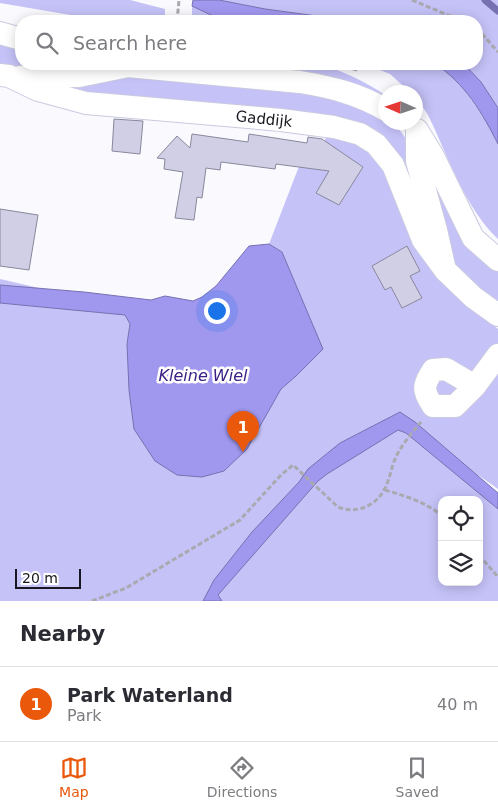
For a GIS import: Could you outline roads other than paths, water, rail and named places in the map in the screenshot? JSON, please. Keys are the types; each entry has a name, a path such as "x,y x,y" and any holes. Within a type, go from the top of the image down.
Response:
{"street":[{"path":"0,33 15,37"},
{"name":"Gaddijk","path":"4,75 35,78 78,76 103,70"},
{"name":"Gaddijk","path":"175,70 327,86 354,94 378,106"},
{"name":"Gaddijk","path":"4,75 38,90 86,103 281,120 334,127 360,134 376,144 392,165 423,240 445,270 473,297 498,314"},
{"path":"412,130 417,161 445,270"},
{"path":"414,130 433,156 473,238 498,260"},
{"path":"475,386 498,355"}],"water":[{"path":"193,0 219,0 310,15 211,15 192,6"},
{"path":"444,70 470,70 481,82 498,108 498,144 472,100 464,89"},
{"name":"Kleine Wiel","path":"269,244 282,252 323,349 281,389 247,449 224,471 202,477 177,475 155,461 134,429 129,390 127,344 130,324 125,315 0,303 0,285 151,300 165,296 193,301 202,297 216,286 249,246"},
{"path":"400,412 415,422 498,493 498,509 406,433 398,430 318,481 218,595 222,601 203,601 214,580 252,532 299,482 308,469 340,443"}],"waterway":[{"path":"485,0 498,11"}],"place":[{"name":"Park Waterland","path":"243,452"}]}
